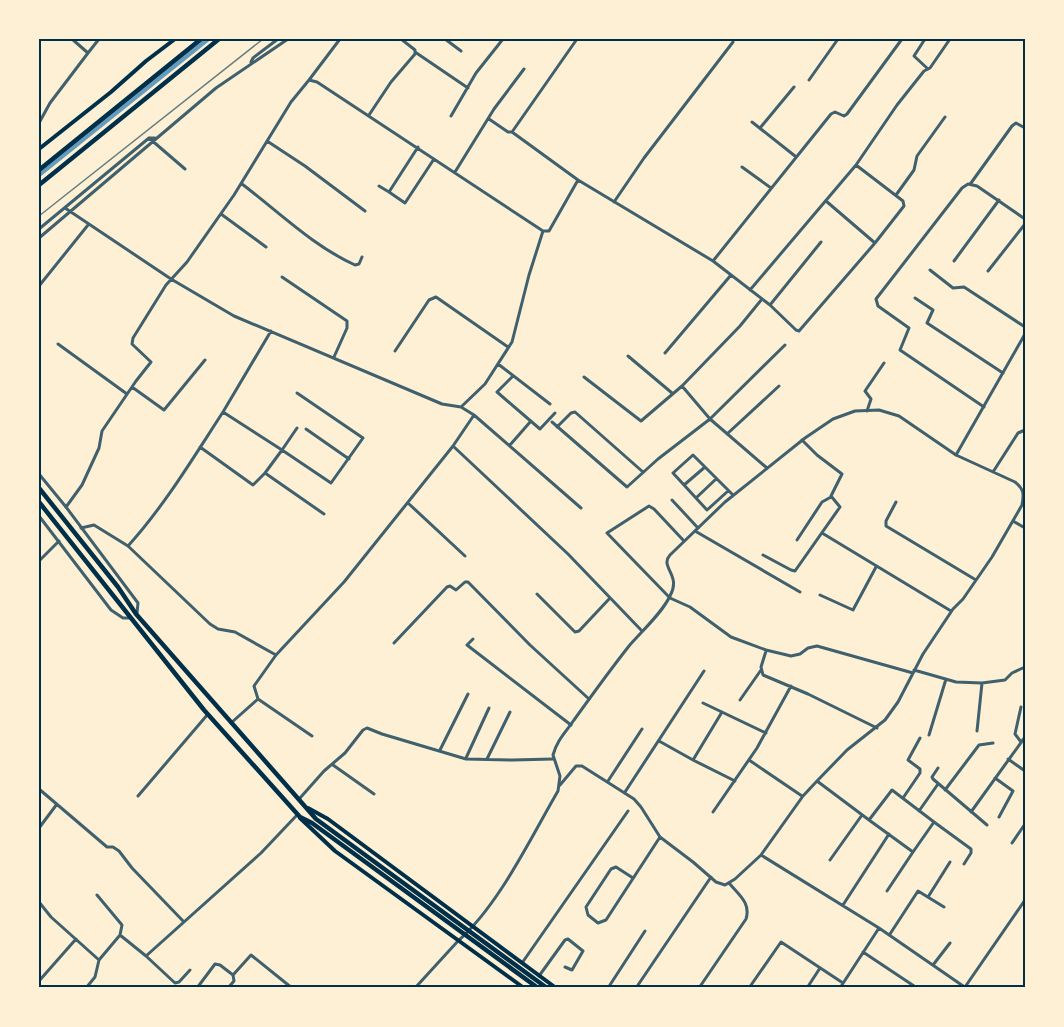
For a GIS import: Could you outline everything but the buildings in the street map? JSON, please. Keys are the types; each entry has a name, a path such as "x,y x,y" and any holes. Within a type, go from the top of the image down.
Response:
{"highway":[{"path":"39,170 201,39"},
{"path":"39,185 219,39"},
{"path":"39,488 118,587 136,614 300,798 316,819 540,988"},
{"path":"39,502 208,714 299,816 547,988"}],"main road":[{"path":"39,149 175,39"},
{"path":"307,807 328,819 556,988"},
{"path":"299,816 335,851 524,988"},
{"path":"540,988 546,981"}],"street":[{"path":"72,39 88,53"},
{"path":"39,123 51,103 99,39"},
{"path":"39,238 153,143 155,138 278,39"},
{"path":"251,62 256,62 288,39"},
{"path":"66,507 82,485 99,448 102,431 151,362 132,344 133,338 166,285 187,262 242,183 291,102 340,39"},
{"path":"401,39 415,52 468,88"},
{"path":"445,39 461,51"},
{"path":"452,116 481,65 503,39"},
{"path":"512,132 577,39"},
{"path":"809,80 838,39"},
{"path":"713,261 832,112 847,114 902,39"},
{"path":"925,39 914,56 928,69"},
{"path":"750,290 856,165 897,105 950,39"},
{"path":"614,202 644,158 733,42"},
{"path":"369,115 415,52"},
{"path":"455,172 494,109 524,69"},
{"path":"309,80 317,82 369,115 543,231 549,231 578,180"},
{"path":"760,128 794,87"},
{"path":"896,196 914,170 916,157 945,117"},
{"path":"489,119 512,132 578,180 713,261 770,305 799,331 904,206 903,201 856,165"},
{"path":"752,122 796,156"},
{"path":"984,407 900,350 909,328 878,306 876,301 962,189 971,183 1012,126 1016,123 1025,128"},
{"path":"39,229 149,138 155,138"},
{"path":"149,138 185,169"},
{"path":"267,141 365,211"},
{"path":"389,192 418,147"},
{"path":"379,186 405,203 434,158"},
{"path":"742,167 771,188"},
{"path":"242,183 301,232 339,258 357,265 362,258"},
{"path":"971,183 1025,219"},
{"path":"954,261 999,200"},
{"path":"826,201 875,243"},
{"path":"65,208 171,279 234,316 442,404 461,407 510,445 581,508"},
{"path":"221,214 266,247"},
{"path":"988,271 1025,224"},
{"path":"39,286 88,225"},
{"path":"461,407 485,384 512,342 529,274 543,231"},
{"path":"770,305 821,242"},
{"path":"930,270 952,287 964,287 1025,327"},
{"path":"665,353 731,274"},
{"path":"282,277 347,321 347,328 334,357"},
{"path":"395,351 429,300 436,297 508,348"},
{"path":"915,298 933,310 927,323 1003,373"},
{"path":"584,377 641,422 682,386 740,326 762,299"},
{"path":"128,546 170,493 223,412 271,331"},
{"path":"956,455 1025,334"},
{"path":"58,344 127,394"},
{"path":"552,422 627,487 710,419 785,345"},
{"path":"628,356 672,393"},
{"path":"132,387 164,410 205,360"},
{"path":"867,411 871,400 865,393 866,390 884,363"},
{"path":"498,364 550,404"},
{"path":"513,376 497,392 540,429 555,412"},
{"path":"682,386 710,419 767,468"},
{"path":"727,434 778,386"},
{"path":"223,412 331,483 363,438 297,393"},
{"path":"418,987 458,941 473,928 503,884 560,785 579,765 625,792 641,807 660,837 722,885 729,883 761,855 803,796 817,781 847,750 885,720 951,611 976,580 1013,522 1022,505 1024,496 1022,487 956,455 898,416 879,410 855,411 833,419 802,440 733,495 666,559 666,565 675,583 670,598 610,669 560,738 553,759 560,776 560,785"},
{"path":"557,427 572,412 576,412 644,472"},
{"path":"312,736 258,699 254,686 276,655 344,582 453,446 474,415"},
{"path":"510,445 531,421"},
{"path":"200,447 253,485 265,473 297,428"},
{"path":"306,429 349,459"},
{"path":"993,472 1018,433 1025,430"},
{"path":"797,540 822,502 831,497 842,474 802,440"},
{"path":"453,446 568,554 642,631"},
{"path":"728,491 707,510 673,473 693,454 733,495"},
{"path":"684,485 705,467"},
{"path":"265,473 324,514"},
{"path":"39,474 138,603 136,614"},
{"path":"696,498 716,479"},
{"path":"763,555 794,571 840,507 831,497"},
{"path":"672,500 696,529 800,592"},
{"path":"896,502 886,521 886,526 976,580"},
{"path":"408,503 465,556"},
{"path":"684,541 649,506 607,533 670,598 690,607 731,637 766,650 795,656 808,648 817,646 946,680 982,683 1005,680 1012,673 1025,668"},
{"path":"39,516 111,610 123,618 131,618"},
{"path":"1013,522 1025,528"},
{"path":"81,528 94,525 128,546 210,624 218,629 236,632 276,655"},
{"path":"822,533 951,611"},
{"path":"39,561 59,541"},
{"path":"820,595 853,610 876,566"},
{"path":"394,643 447,587 450,586 456,590 468,582 530,645 589,699"},
{"path":"537,594 575,632 579,631 610,598"},
{"path":"473,639 466,645 571,725"},
{"path":"740,700 760,670 766,650"},
{"path":"760,670 766,677 791,686 877,728"},
{"path":"625,792 704,671"},
{"path":"929,735 946,680"},
{"path":"977,731 982,683"},
{"path":"713,812 766,733 791,686"},
{"path":"440,750 468,694"},
{"path":"231,723 258,699"},
{"path":"703,703 766,733"},
{"path":"1021,707 1015,734 1021,742"},
{"path":"466,759 489,708"},
{"path":"487,760 510,712"},
{"path":"693,760 722,712"},
{"path":"138,796 208,714"},
{"path":"300,798 367,728 466,759 553,759"},
{"path":"608,781 642,729"},
{"path":"971,812 1025,737"},
{"path":"903,798 920,773 920,770 908,760 920,738"},
{"path":"659,741 735,781"},
{"path":"945,790 979,744 993,743"},
{"path":"1008,759 1025,771"},
{"path":"749,760 803,796"},
{"path":"333,765 374,794"},
{"path":"938,768 932,778 987,825"},
{"path":"995,778 1013,793 999,817"},
{"path":"817,781 913,852"},
{"path":"919,811 938,784"},
{"path":"39,789 107,847 113,847 119,851 132,868 184,922"},
{"path":"869,820 892,790 971,849 964,864"},
{"path":"39,828 57,804"},
{"path":"522,963 628,811"},
{"path":"830,860 862,814"},
{"path":"146,956 299,816"},
{"path":"887,891 934,822"},
{"path":"1012,843 1025,824"},
{"path":"843,905 889,834"},
{"path":"633,878 616,867 611,869 586,908 588,915 598,923 606,920 660,837"},
{"path":"761,855 890,934 965,988 1025,900"},
{"path":"928,897 950,862"},
{"path":"636,988 711,877"},
{"path":"699,988 746,919 749,910 729,883"},
{"path":"890,934 918,891 944,907"},
{"path":"86,988 95,977 99,960 120,935 122,925 98,895"},
{"path":"40,904 51,917 99,960"},
{"path":"750,988 781,942 842,986 879,927"},
{"path":"608,988 645,931"},
{"path":"120,935 175,983 179,982 190,970"},
{"path":"39,981 76,939"},
{"path":"539,976 568,939 583,951 572,970 565,967"},
{"path":"933,965 950,943"},
{"path":"863,952 917,988"},
{"path":"233,975 251,955 292,988"},
{"path":"197,988 217,964 233,975 234,981 228,988"},
{"path":"807,988 820,968"}],"waterway":[{"path":"39,174 207,39"}],"railway":[{"path":"39,216 263,39"}]}
